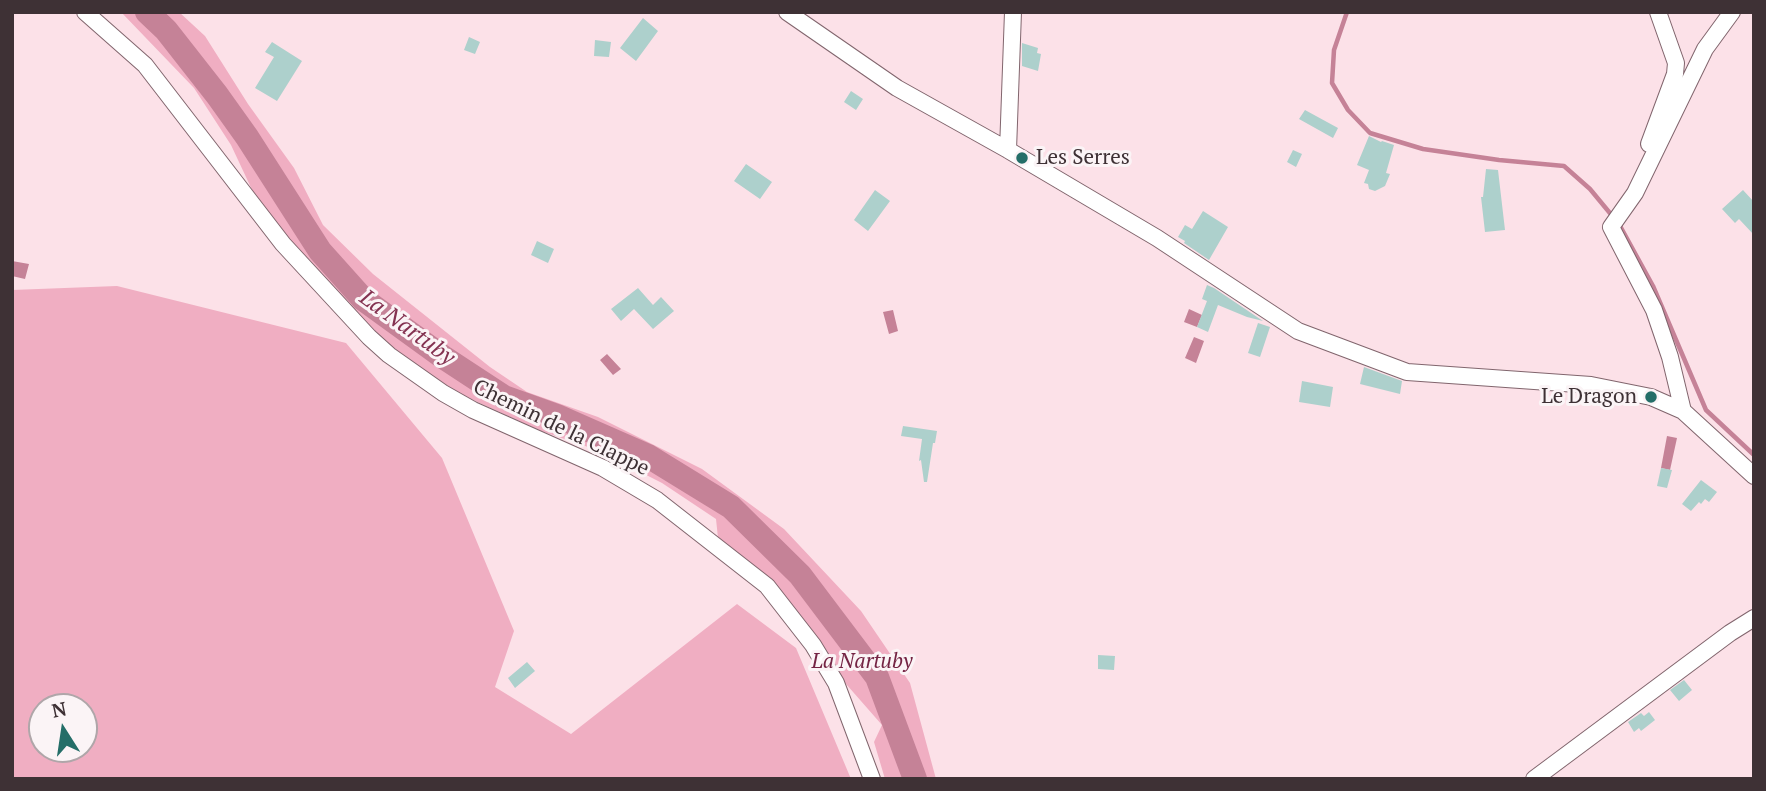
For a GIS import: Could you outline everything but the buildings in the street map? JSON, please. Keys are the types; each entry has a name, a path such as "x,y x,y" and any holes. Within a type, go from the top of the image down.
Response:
{"street":[{"name":"Chemin de la Clappe","path":"85,12 145,65 283,244 389,355 443,393 473,410 603,468 657,500 767,586 813,645 836,683 872,779"},
{"path":"787,12 897,88 1157,238 1298,331 1407,372 1591,386 1651,397 1684,411 1754,476"},
{"path":"1008,150 1013,12"},
{"path":"1624,209 1675,74 1676,63 1658,12"},
{"path":"1684,411 1654,310 1611,227 1635,193 1705,49 1733,14"},
{"path":"1534,779 1719,641 1754,618"}],"green space":[{"name":"La Nartuby","path":"121,12 179,12 205,36 248,104 294,168 323,225 373,274 490,367 527,392 598,417 702,469 784,529 861,611 910,683 936,779 885,779 874,742 882,725 718,538 716,519 662,483 597,450 541,431 460,394 368,334 268,224 231,145 194,88"},
{"path":"117,286 346,343 442,458 514,631 495,687 571,734 737,604 796,648 851,779 12,779 12,290"}],"shaded area":[{"path":"12,261 29,264 25,279 12,276"},
{"path":"1189,309 1202,315 1197,327 1184,322"},
{"path":"893,310 898,331 889,334 883,312"},
{"path":"1194,337 1204,341 1196,363 1185,358"},
{"path":"607,354 621,369 613,375 600,360"},
{"path":"1667,436 1677,438 1670,470 1661,468"}],"waterway":[{"name":"La Nartuby","path":"147,12 166,30 217,95 320,251 363,299 504,397 557,416 648,456 731,507 800,575 877,677 915,779"},
{"path":"1347,12 1334,50 1332,83 1348,110 1370,133 1423,149 1564,166 1590,189 1614,218"},
{"path":"1619,224 1653,286 1706,410 1754,455"}],"place":[{"name":"Les Serres","path":"1022,158"},
{"name":"Le Dragon","path":"1651,397"}]}
